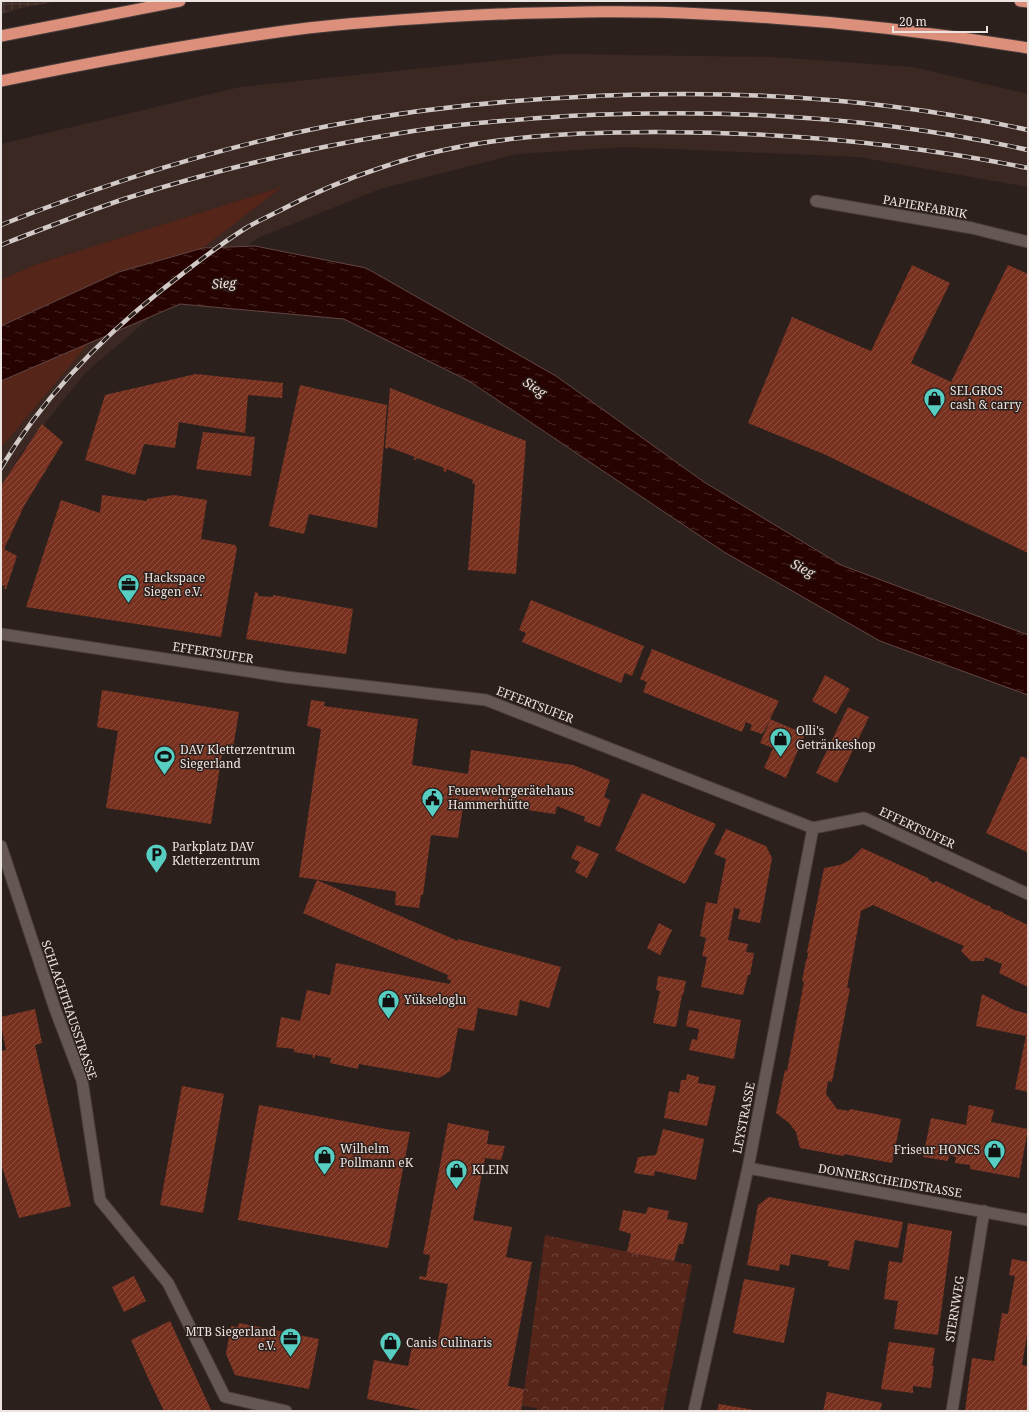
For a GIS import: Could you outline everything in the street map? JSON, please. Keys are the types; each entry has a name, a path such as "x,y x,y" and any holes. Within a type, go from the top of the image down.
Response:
{"highway":[{"path":"1,36 180,1"},
{"path":"1020,1 1028,2"},
{"path":"1,81 181,46 310,28 440,17 562,12 700,14 830,22 960,37 1028,48"}],"street":[{"name":"PAPIERFABRIK","path":"816,201 972,228 1028,242"},
{"name":"EFFERTSUFER","path":"1,634 286,677 486,700 813,828 864,818 1028,894"},
{"name":"LEYSTRASSE","path":"694,1411 748,1168 813,828"},
{"name":"SCHLACHTHAUSSTRASSE","path":"1,846 55,1009 82,1080 100,1200 168,1283 225,1397 286,1411"},
{"name":"DONNERSCHEIDSTRASSE","path":"748,1168 1028,1220"},
{"name":"STERNWEG","path":"952,1411 984,1211"}],"shaded area":[{"path":"1,1 59,1 22,8 1,14"},
{"path":"561,54 771,57 913,67 1028,94 1028,187 859,157 627,147 517,154 380,189 260,237 175,296 85,373 21,453 1,488 1,448 89,343 203,248 280,188 34,265 1,280 1,144 240,87"}],"green space":[{"path":"282,187 203,248 119,272 1,326 1,280 34,265"},
{"path":"89,343 1,448 1,381"},
{"path":"545,1235 692,1265 663,1411 537,1411 537,1408 522,1406"}],"water":[{"name":"Sieg","path":"255,246 366,268 556,376 704,482 841,565 1028,635 1028,695 880,641 724,552 469,381 344,319 180,304 1,381 1,326 119,272 203,248"}],"building":[{"name":"SELGROS cash & carry","path":"912,265 950,283 911,363 951,382 1008,265 1028,274 1028,553 826,455 748,423 792,317 871,351"},
{"path":"196,374 283,383 282,398 248,395 245,433 179,422 175,448 144,444 135,475 85,460 105,395"},
{"path":"300,385 387,405 377,528 309,514 304,534 269,526"},
{"path":"390,388 526,441 516,574 468,570 475,484 472,483 473,480 447,469 446,472 443,471 444,468 417,458 416,460 413,460 415,457 388,447 387,449 385,448"},
{"path":"42,424 63,442 24,506 4,549 17,556 6,589 4,589 5,586 1,585 1,486"},
{"path":"203,432 255,437 251,476 196,469"},
{"path":"102,495 147,501 147,499 174,495 207,500 201,539 235,545 237,548 221,637 26,607 61,500 100,513"},
{"path":"255,592 258,593 258,596 273,597 273,595 353,609 346,654 246,639"},
{"path":"531,600 644,646 632,676 625,673 621,683 522,642 526,633 519,630"},
{"path":"652,649 779,701 770,719 805,734 786,778 764,768 773,748 760,743 770,721 762,734 750,730 752,725 746,722 742,732 643,692 647,682 640,679"},
{"path":"825,675 850,689 836,714 812,701"},
{"name":"DAV Kletterzentrum Siegerland","path":"102,690 239,712 233,748 223,747 211,824 106,808 118,731 97,727"},
{"path":"311,700 325,702 324,706 418,719 412,765 468,774 471,750 573,765 610,780 604,797 610,800 600,827 584,821 585,817 557,806 555,814 464,801 458,838 431,835 423,895 421,895 419,908 395,905 396,892 393,891 299,877 321,729 307,726"},
{"path":"848,707 869,717 837,783 816,773"},
{"path":"1021,756 1028,759 1027,852 986,833"},
{"path":"642,793 716,824 685,884 615,850"},
{"path":"726,829 766,846 772,858 760,923 738,919 740,909 734,908 728,940 748,944 746,952 754,953 750,975 748,975 743,995 701,987 707,957 702,956 706,938 700,936 706,902 717,904 726,859 714,854"},
{"path":"577,845 599,854 587,878 575,872 580,862 571,858"},
{"path":"862,848 928,878 934,883 936,881 988,906 989,905 992,909 1003,912 1028,925 1028,987 999,973 1002,964 985,957 984,961 971,961 961,951 964,946 873,905 861,911 847,988 850,988 832,1082 828,1081 826,1094 837,1109 849,1111 850,1109 901,1119 892,1163 800,1148 796,1132 789,1123 776,1113 785,1070 787,1071 804,982 802,981 808,954 807,952 824,868 840,865 850,860"},
{"name":"Yükseloglu","path":"317,880 458,941 458,939 561,967 549,1008 520,1000 517,1016 478,1008 474,1031 458,1028 450,1071 439,1078 359,1064 358,1069 330,1063 331,1058 315,1055 315,1058 312,1057 313,1055 294,1052 294,1049 276,1047 281,1017 300,1021 307,990 330,995 336,963 450,984 451,980 447,979 448,975 303,913"},
{"path":"659,923 672,930 660,955 647,948"},
{"path":"658,976 686,981 676,1027 653,1023 660,991 656,990"},
{"path":"982,994 1014,1010 1028,1014 1028,1092 1015,1089 1026,1036 976,1026"},
{"path":"35,1009 42,1043 35,1045 71,1206 19,1218 1,1164 1,1051 6,1050 1,1017"},
{"path":"689,1010 741,1020 734,1059 689,1050 692,1039 697,1040 699,1029 686,1026"},
{"path":"687,1074 699,1077 698,1083 716,1086 707,1126 664,1118 669,1091 679,1093 681,1080 686,1080"},
{"path":"182,1086 224,1094 203,1213 160,1205"},
{"name":"Wilhelm Pollmann eK","path":"259,1105 391,1130 410,1132 388,1248 238,1220"},
{"path":"969,1105 994,1110 991,1122 1028,1129 1019,1178 970,1169 970,1165 955,1163 956,1157 949,1155 948,1161 923,1157 931,1118 966,1125"},
{"path":"448,1123 489,1131 487,1144 505,1146 501,1160 485,1158 473,1220 512,1227 506,1257 532,1262 508,1386 524,1389 521,1411 427,1411 367,1399 374,1360 408,1366 413,1342 437,1346 448,1284 419,1279 420,1276 426,1277 430,1255 423,1254"},
{"path":"663,1129 704,1139 696,1180 655,1171 654,1176 634,1173 638,1157 656,1155"},
{"path":"769,1197 903,1222 898,1248 855,1240 849,1270 828,1266 829,1261 791,1254 789,1266 780,1264 779,1271 747,1265 758,1205"},
{"path":"648,1207 669,1211 667,1219 688,1223 683,1244 679,1244 674,1261 627,1252 631,1234 619,1230 623,1210 646,1214"},
{"path":"908,1223 952,1231 938,1335 894,1329 898,1301 884,1299 889,1261 902,1263"},
{"path":"1012,1259 1028,1262 1028,1330 1022,1365 1028,1366 1028,1411 965,1411 972,1358 994,1361 1002,1313 1008,1314 1015,1276 1009,1275"},
{"path":"134,1276 146,1301 124,1312 112,1287"},
{"path":"744,1279 795,1288 784,1343 733,1333"},
{"path":"170,1321 212,1411 164,1411 149,1380 131,1340"},
{"path":"239,1323 319,1339 309,1389 235,1375 226,1354 231,1326 238,1327"},
{"path":"889,1342 935,1348 931,1388 913,1386 913,1393 881,1389"},
{"path":"827,1392 882,1403 880,1411 823,1411"},
{"path":"719,1404 754,1410 754,1411 717,1411"}],"railway":[{"path":"1,225 122,181 162,168 245,145 359,120 484,104 578,97 634,95 748,95 861,103 973,119 1028,130"},
{"path":"1,245 124,199 224,170 361,140 481,123 568,116 683,113 741,114 799,117 914,129 971,138 1028,150"},
{"path":"1,468 35,418 54,394 95,349 140,308 204,257 246,228 303,199 329,187 383,167 416,157 449,149 518,138 587,133 656,132 750,134 843,141 936,152 1028,168"}],"place":[{"name":"SELGROS cash & carry","path":"935,418"},
{"name":"Hackspace Siegen e.V.","path":"129,604"},
{"name":"Olli's Getränkeshop","path":"781,758"},
{"name":"DAV Kletterzentrum Siegerland","path":"165,776"},
{"name":"Feuerwehrgerätehaus Hammerhütte","path":"433,818"},
{"name":"Parkplatz DAV Kletterzentrum","path":"156,874"},
{"name":"Yükseloglu","path":"388,1020"},
{"name":"Friseur HONCS","path":"995,1170"},
{"name":"Wilhelm Pollmann eK","path":"324,1176"},
{"name":"KLEIN","path":"457,1190"},
{"name":"MTB Siegerland e.V.","path":"291,1358"},
{"name":"Canis Culinaris","path":"391,1362"}]}
